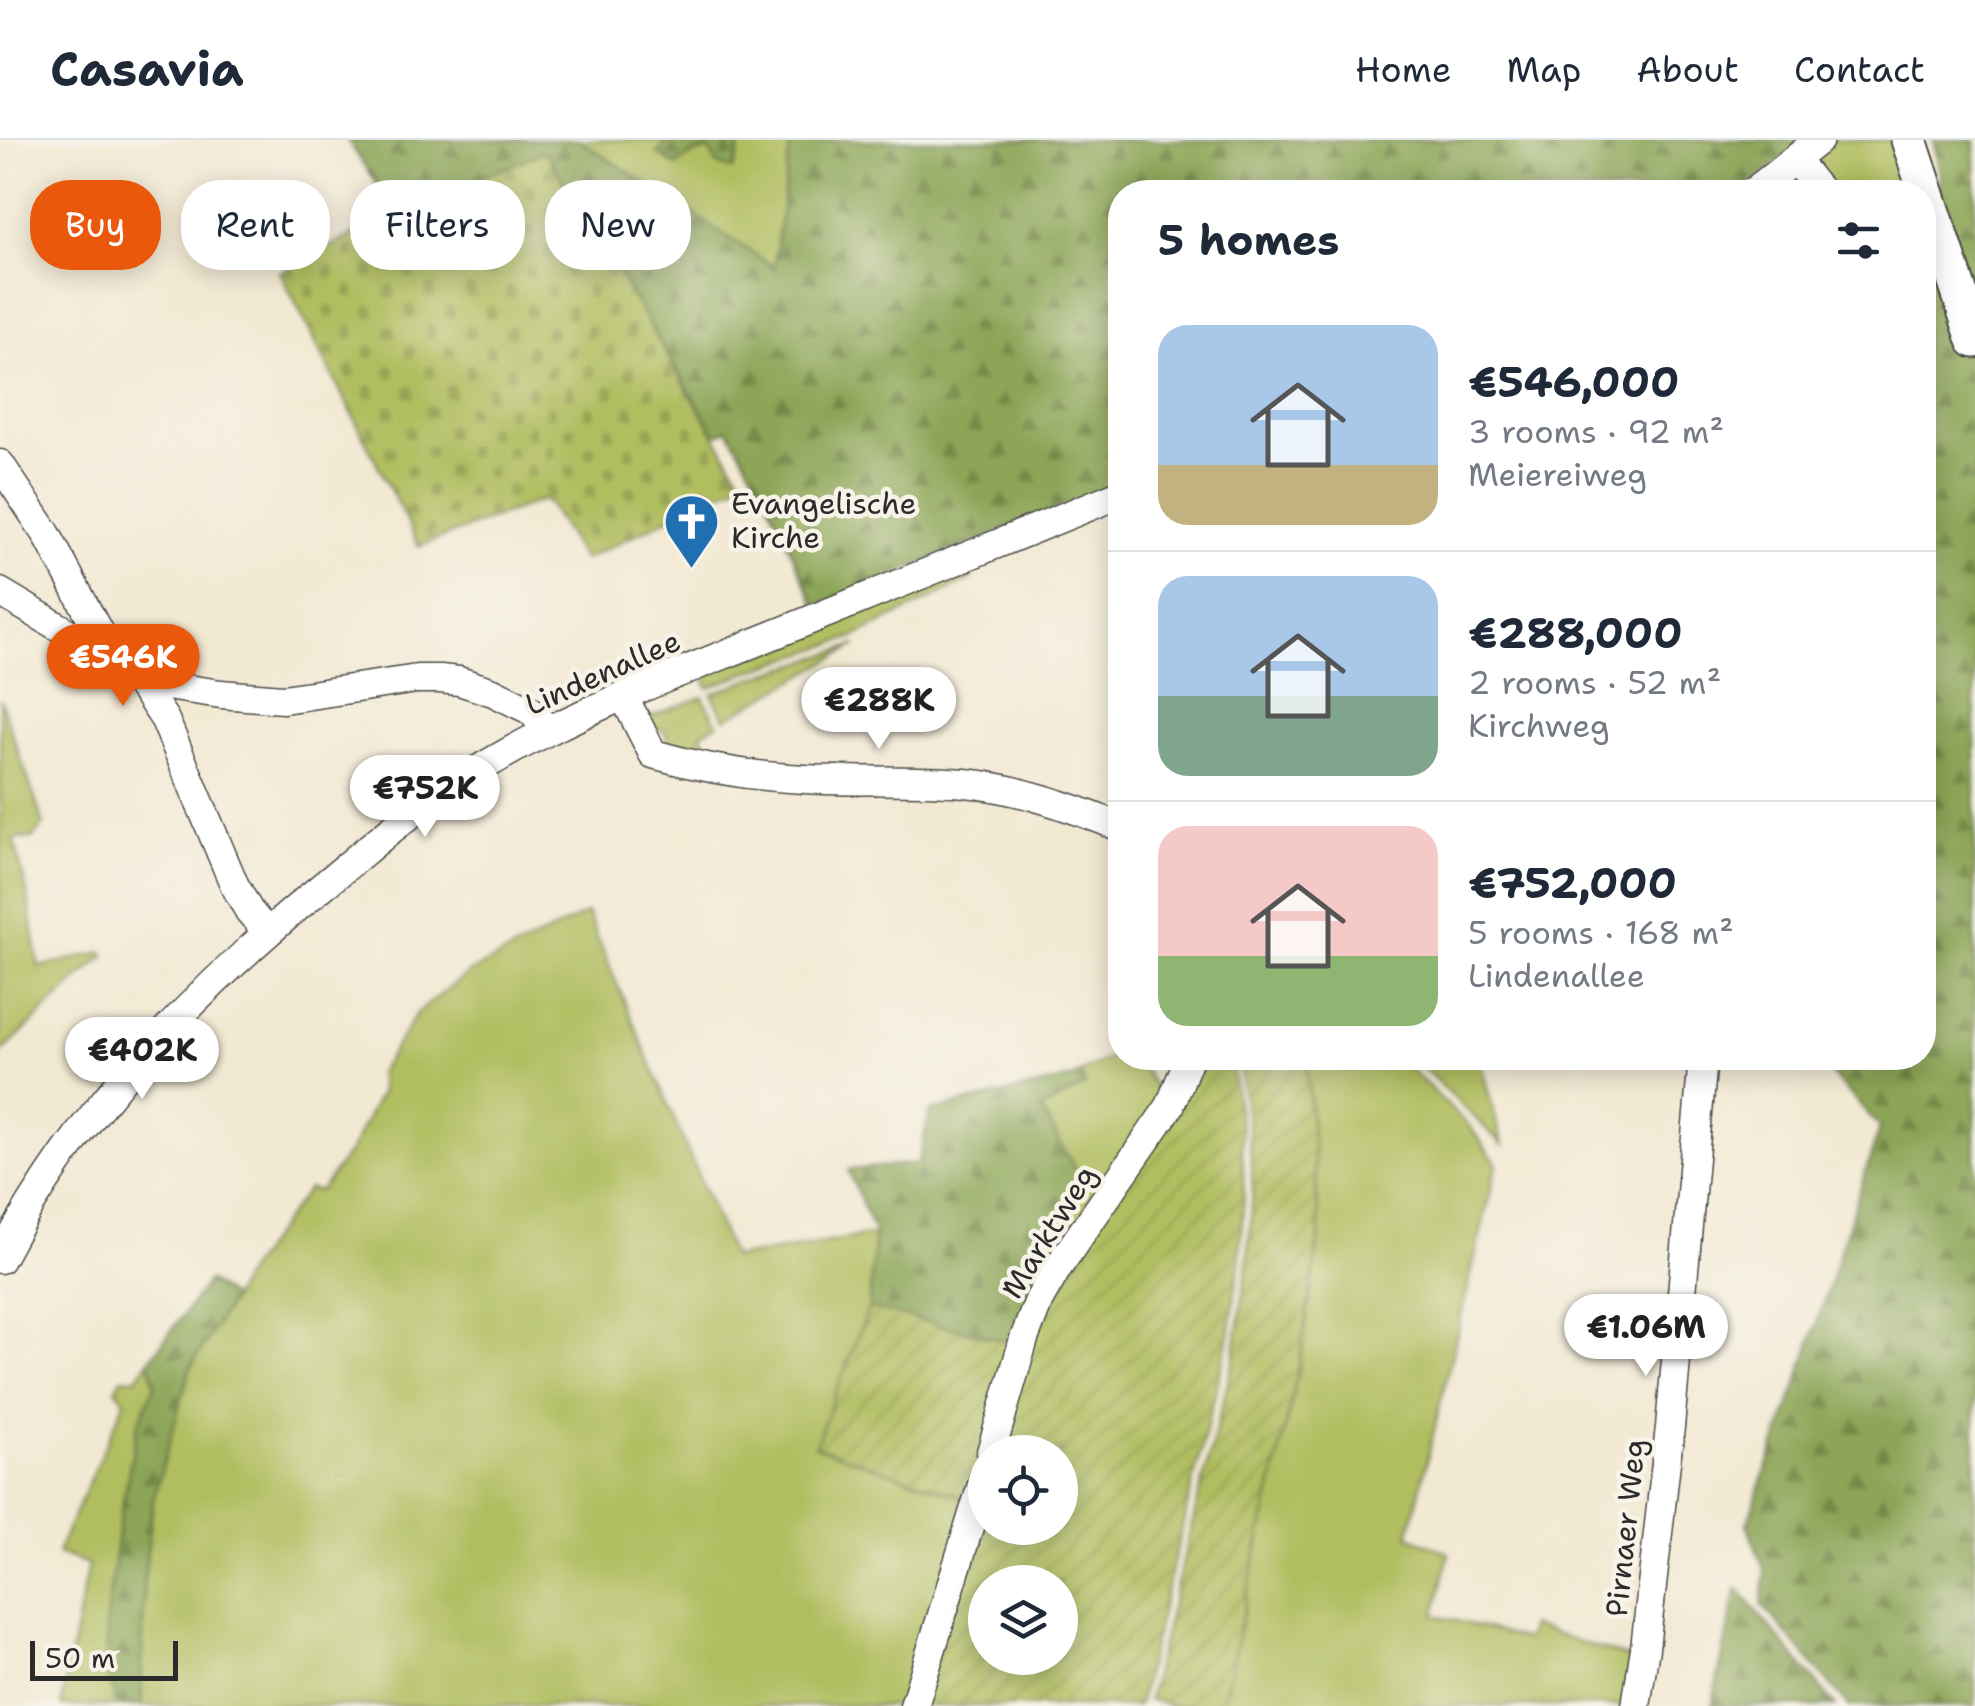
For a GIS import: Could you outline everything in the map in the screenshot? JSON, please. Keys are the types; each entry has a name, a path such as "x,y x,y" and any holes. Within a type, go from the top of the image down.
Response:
{"main road":[{"path":"1909,140 1922,180"},
{"path":"1936,222 1975,340"}],"street":[{"path":"1768,180 1819,140"},
{"path":"1794,160 1811,180"},
{"path":"0,464 46,533 106,646 165,720 234,884 267,932"},
{"name":"Lindenallee","path":"0,1259 55,1166 126,1075 192,1003 267,932 408,817 480,769 550,730 624,696 1108,499"},
{"path":"0,592 122,664 173,687 254,698 299,697 440,678 493,692 530,710 550,730"},
{"path":"624,696 653,754 697,766 792,778 966,783 1022,794 1108,823"},
{"name":"Marktweg","path":"997,1435 1039,1300 1170,1106 1184,1070"},
{"name":"Pirnaer Weg","path":"1636,1706 1670,1426 1702,1070"},
{"path":"914,1706 968,1530"}],"green space":[{"path":"347,140 579,140 640,180 562,180 545,151 475,180 374,180"},
{"path":"579,140 669,140 659,154 693,154 708,149 733,170 739,152 735,140 791,140 775,268 691,213 691,180 640,180"},
{"path":"669,140 735,140 739,152 733,170 718,165 708,149 676,166 658,153"},
{"path":"791,140 1804,140 1755,180 1108,180 1108,488 816,606 767,498 728,429 716,435 617,270 691,270 691,213 774,267"},
{"path":"1834,140 1898,140 1912,180 1823,180 1812,157"},
{"path":"1933,140 1975,140 1975,312 1936,194 1941,181"},
{"path":"545,151 562,180 545,180 545,270 616,270 743,482 583,560 545,499 419,546 280,272 330,270 330,247 350,236 350,270 525,270 525,180 475,180"},
{"path":"1936,246 1975,364 1975,1706 1849,1706 1762,1605 1765,1571 1747,1524 1799,1379 1880,1127 1828,1070 1936,1070"},
{"path":"967,570 971,579 854,637 709,688 705,682 712,670"},
{"path":"857,645 725,719 712,694 752,678"},
{"path":"703,697 717,724 701,733 717,767 672,755 664,730 648,728 644,719"},
{"path":"0,699 44,825 32,838 14,839 39,967 103,952 105,957 0,1054"},
{"path":"587,913 733,1258 875,1234 869,1308 815,1446 968,1499 968,1513 909,1706 141,1706 144,1578 153,1500 190,1369 250,1267 308,1189 320,1191 351,1149 381,1091 378,1074 417,1013 470,972"},
{"path":"1108,1059 1108,1070 1144,1070 1164,1101 1055,1260 1044,1239 1041,1109 1084,1086 1080,1073"},
{"path":"1186,1070 1233,1070 1244,1195 1229,1337 1138,1706 922,1706 969,1545 1078,1545 1078,1435 1001,1435 1029,1342"},
{"path":"1240,1070 1307,1070 1320,1233 1299,1366 1222,1706 1170,1706 1148,1699 1234,1357 1253,1191"},
{"path":"1307,1070 1411,1070 1470,1127 1497,1164 1409,1536 1449,1553 1435,1615 1526,1640 1530,1626 1632,1659 1632,1706 1222,1706 1299,1366 1320,1233"},
{"path":"1425,1070 1482,1070 1503,1145"},
{"path":"1080,1073 1085,1086 1041,1109 1082,1180 1045,1239 1055,1260 1018,1344 869,1308 875,1234 848,1170 918,1163 930,1111"},
{"path":"208,1281 232,1298 190,1369 153,1500 144,1578 141,1706 116,1702 107,1672 106,1621 138,1424 155,1385 149,1361"},
{"path":"869,1308 1018,1344 991,1435 968,1435 968,1499 815,1446"},
{"path":"149,1361 155,1385 138,1424 106,1621 115,1702 135,1706 61,1706 88,1564 57,1553 125,1401 116,1389 122,1378 136,1379"},
{"path":"1737,1588 1836,1706 1712,1706"}],"place":[{"name":"Evangelische Kirche","path":"692,570"}]}
